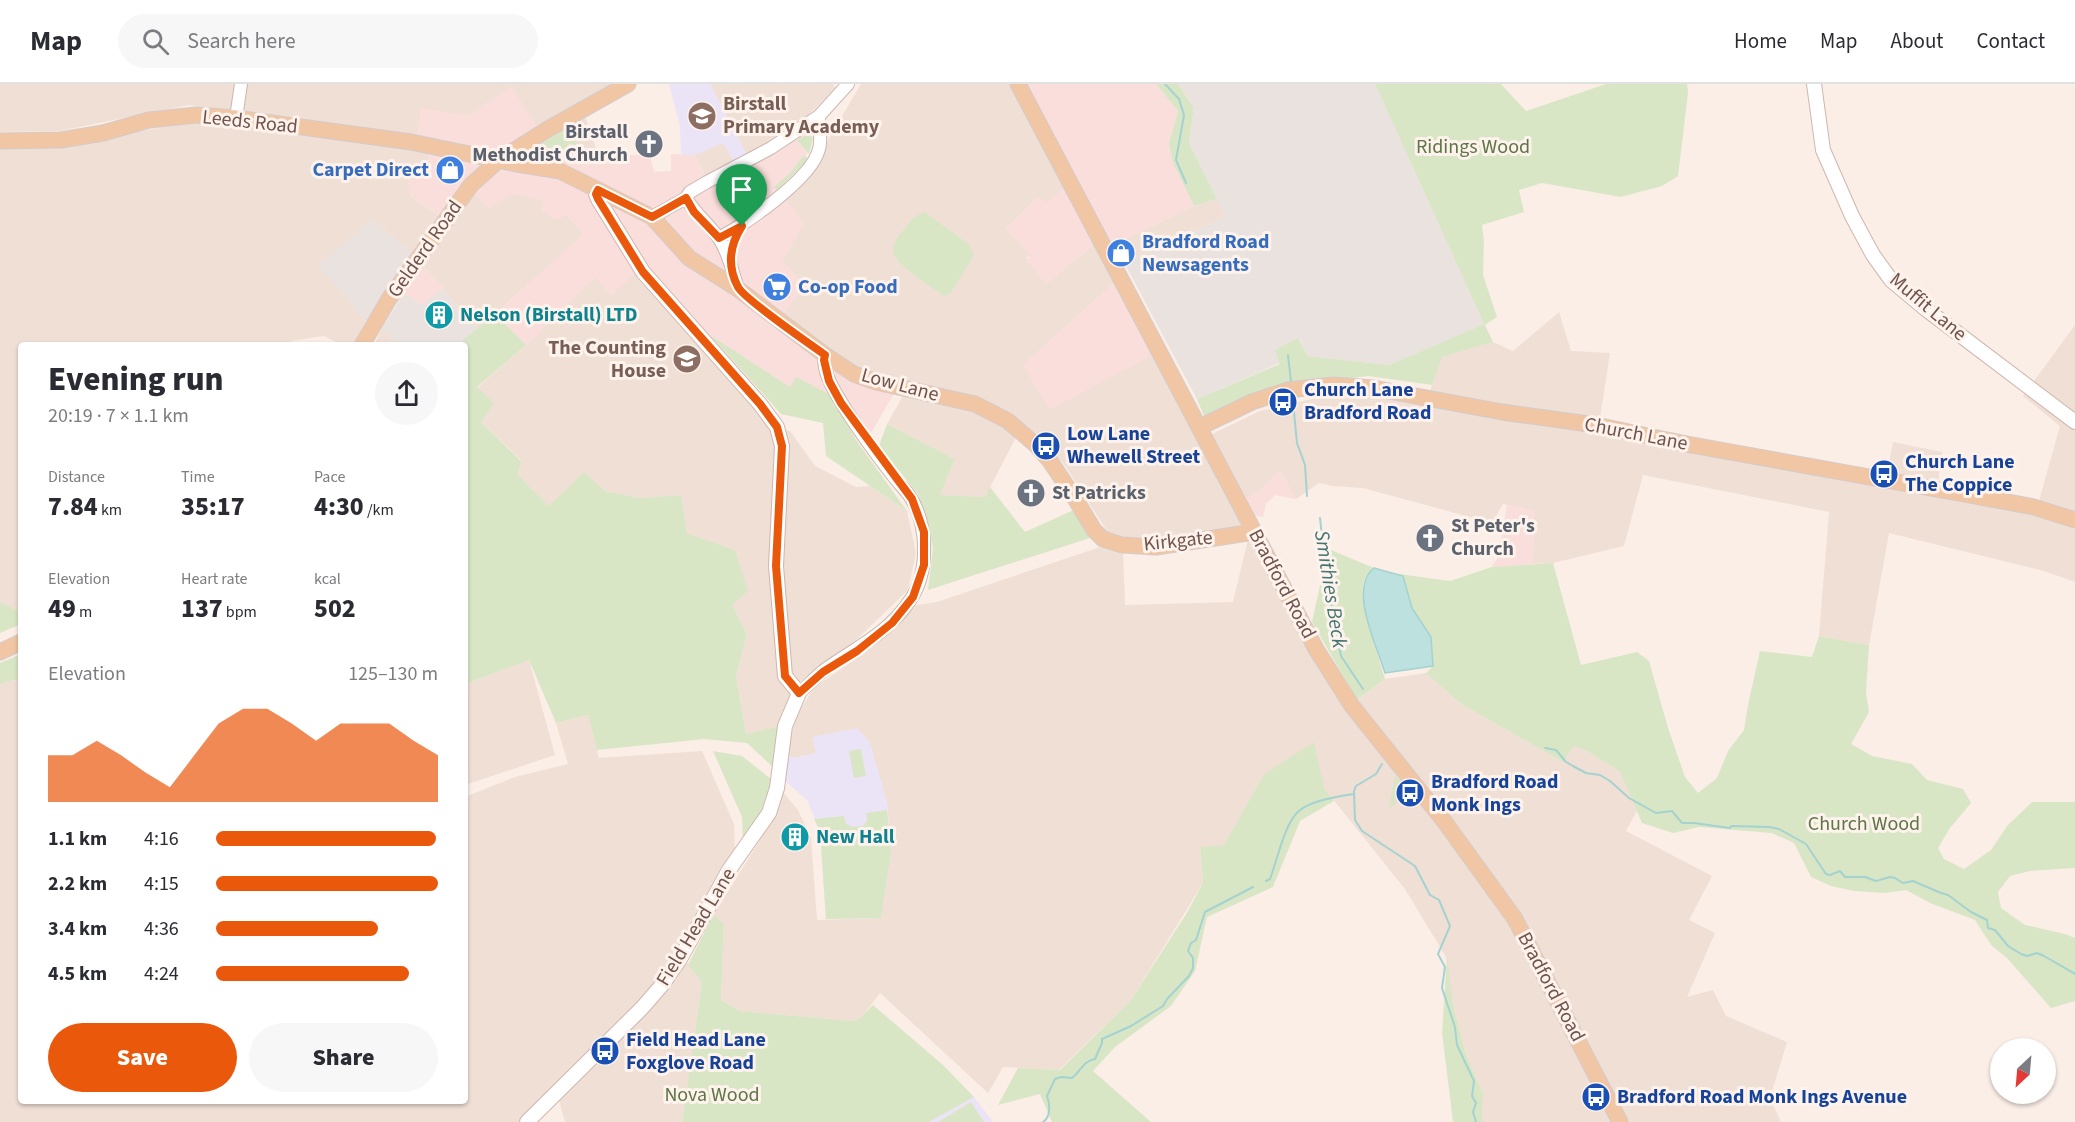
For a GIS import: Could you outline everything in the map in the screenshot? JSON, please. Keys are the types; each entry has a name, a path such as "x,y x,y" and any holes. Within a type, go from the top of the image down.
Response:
{"main road":[{"name":"Gelderd Road","path":"364,342 389,299 471,185 499,160 548,129 628,84"},
{"name":"Bradford Road","path":"1018,84 1310,640 1352,706 1444,821 1515,919 1620,1122"},
{"name":"Muffit Lane","path":"1814,84 1823,150 1852,216 1873,255 1891,280 2075,422"},
{"name":"Leeds Road","path":"0,141 61,140 103,133 149,120 196,115 236,118 411,142 560,171 652,217"},
{"path":"598,190 596,194 598,199 639,267 760,404 777,427 782,446 776,566 785,676 799,693"},
{"name":"Low Lane","path":"652,217 689,258 738,289 825,355 854,374 876,382 975,404 1021,431 1050,461 1094,530 1103,539"},
{"name":"Church Lane","path":"1200,428 1252,402 1288,390 1333,385 1373,388 1502,412 1596,425 1703,448 2034,507 2075,520"},
{"name":"Kirkgate","path":"1103,539 1122,545 1156,547 1254,532"},
{"path":"0,652 18,643"},
{"name":"Field Head Lane","path":"527,1122 642,1008 680,959 729,870 768,813 777,788 785,726 799,693"}],"street":[{"path":"236,118 241,84"},
{"path":"652,217 686,198 690,192 771,148 819,116 848,84"},
{"path":"719,238 742,226 809,169 819,149 819,116"},
{"path":"686,198 694,212 719,238 730,262 738,289"},
{"path":"730,262 732,244 742,226"},
{"path":"799,693 823,672 857,651 892,623 913,597 924,565 924,532 912,499 841,403 829,381 825,355"}],"shaded area":[{"path":"0,84 614,84 581,104 596,149 545,140 511,87 467,116 421,109 417,137 189,105 59,131 0,132"},
{"name":"Birstall Primary Academy","path":"669,84 710,84 748,157 734,162 723,143 695,155 681,155 680,126"},
{"path":"710,84 833,84 835,88 803,121 748,157"},
{"path":"861,84 1012,84 1068,185 1048,203 1037,198 1006,229 1032,256 1026,257 1046,284 1095,244 1114,283 1023,365 1155,354 1243,527 1137,540 1109,534 1066,467 1036,433 1023,424 985,497 940,495 955,459 887,424 909,385 858,369 783,317 782,260 804,224 783,199 812,174 825,145"},
{"path":"1026,84 1156,84 1178,111 1169,143 1173,163 1194,206 1121,241 1130,260 1111,268 1155,354 1049,410 1023,365 1114,283 1095,244 1046,284 1026,260 1031,255 1006,229 1037,198 1048,202 1076,178"},
{"path":"1178,84 1375,84 1484,324 1389,365 1308,356 1299,339 1280,363 1197,399 1125,264 1226,217 1189,143 1194,108"},
{"path":"511,87 546,139 630,155 650,155 654,172 671,171 671,154 695,155 709,186 811,127 809,149 804,161 777,190 805,224 782,260 805,284 777,325 896,390 871,433 845,402 797,378 790,387 697,327 645,264 611,296 595,277 526,345 495,314 583,234 567,215 557,220 541,211 544,201 514,194 489,209 465,186 440,216 410,196 405,164 427,167 431,151 417,137 421,108 467,116"},
{"path":"198,121 431,151 426,167 406,164 410,196 440,216 412,253 373,220 319,265 366,321 354,342 336,342 324,336 291,342 18,342 18,611 0,602 0,145 54,146"},
{"path":"723,142 734,162 706,178 695,155"},
{"path":"514,193 545,201 567,215 584,235 477,329 422,265 474,194 489,209"},
{"path":"1217,199 1226,217 1130,260 1121,241 1194,206"},
{"path":"373,220 412,253 366,321 318,265"},
{"path":"422,265 443,288 422,305 404,293"},
{"path":"637,272 772,428 790,431 815,466 856,487 870,486 907,511 916,553 908,590 854,642 798,683 780,726 746,734 736,676 747,634 732,605 735,550 687,533 681,495 640,498 605,491 584,473 549,507 518,475 521,460 481,422 477,388 526,345 596,276"},
{"path":"443,288 477,329 464,342 394,342 382,328 404,293 422,305"},
{"path":"1559,312 1571,351 1610,353 1600,418 1880,473 1883,464 1889,464 1893,442 1942,452 1938,482 2039,501 2060,426 2023,396 2075,325 2075,582 2044,571 1889,533 1869,645 1819,636 1829,512 1643,475 1624,546 1553,563 1533,564 1534,511 1503,504 1492,523 1363,488 1319,483 1296,499 1280,470 1261,490 1246,498 1212,434 1260,411 1312,399 1366,396 1426,404 1441,357 1493,342 1513,351"},
{"path":"382,328 394,342 375,342"},
{"path":"1280,469 1296,499 1275,495 1266,504 1263,517 1254,515 1246,498 1261,490"},
{"path":"1507,505 1534,511 1533,564 1492,567 1498,557"},
{"path":"1248,540 1347,708 1385,679 1426,673 1461,704 1563,762 1574,746 1587,751 1620,772 1637,811 1626,831 1712,876 1689,920 1715,933 1687,997 1713,990 1726,1016 1787,1042 1770,1098 1781,1122 1482,1122 1483,1093 1466,1054 1453,1004 1446,957 1405,889 1324,788 1264,774 1224,846 1200,847 1203,883 1131,1000 1059,1070 1003,1067 988,1093 880,993 859,1019 852,1021 740,1011 721,1000 724,923 713,915 773,820 782,791 798,810 811,838 817,920 881,918 891,853 887,802 816,753 794,758 787,754 797,714 815,687 854,660 916,605 937,602 1103,546 1123,551 1125,605 1233,602"},
{"path":"529,660 555,755 468,784 468,683"},
{"path":"18,679 18,1104 468,1104 468,796 515,777 568,764 556,723 588,715 599,758 702,751 734,824 735,852 720,870 677,950 702,982 682,1122 565,1122 555,1086 518,1122 0,1122 0,684"},
{"path":"857,728 870,742 887,802 891,853 881,918 826,919 820,831 807,800 782,778 787,754 794,758 816,753 812,737"},
{"path":"974,1097 993,1122 929,1122"}],"green space":[{"path":"1156,84 1178,84 1194,108 1189,143 1217,199 1194,206 1173,163 1169,143 1178,111"},
{"name":"Ridings Wood","path":"1375,84 1501,84 1526,111 1606,84 1687,84 1688,93 1678,176 1662,186 1621,197 1542,183 1519,190 1524,212 1482,225 1483,275 1497,317 1485,325 1493,342 1442,357 1432,385 1368,376 1267,389 1204,416 1197,399 1280,364 1275,350 1298,338 1308,356 1389,365 1484,324"},
{"path":"569,126 578,147 569,143 557,163 527,157 526,154"},
{"path":"809,133 813,138 809,154 797,140"},
{"path":"803,156 808,158 806,162 777,190 774,187 791,172"},
{"path":"925,212 968,244 974,255 950,294 945,296 908,270 897,259 893,251 896,240 906,226"},
{"path":"495,314 526,345 477,387 494,403 481,422 521,461 518,475 549,506 584,472 605,491 640,498 681,495 687,533 735,550 748,591 732,605 747,634 736,676 746,734 780,726 776,770 747,743 704,739 597,750 588,715 556,723 529,660 468,683 468,342 462,341"},
{"path":"710,335 790,387 796,377 831,395 856,440 907,511 826,456 823,423 781,414"},
{"path":"887,424 955,459 940,495 985,497 990,487 1025,532 1076,509 1093,537 928,590 933,548 918,494 879,446"},
{"path":"1319,545 1374,568 1364,581 1363,597 1367,621 1385,679 1357,700 1312,622 1321,581"},
{"name":"Church Wood","path":"1553,563 1581,665 1637,652 1649,661 1685,777 1698,793 1717,778 1728,751 1744,730 1760,651 1812,657 1819,636 1869,645 1866,692 1869,712 1851,744 1872,756 1912,764 1927,780 1963,789 1971,803 1950,828 1938,848 1944,859 1964,869 1991,850 2007,826 2032,802 2075,802 2075,868 2030,871 2010,876 1998,892 2001,908 2025,925 2075,938 2075,1001 2051,1008 2007,958 1991,945 1975,920 1930,903 1906,890 1884,893 1854,891 1831,886 1811,877 1794,843 1772,833 1699,827 1673,833 1642,823 1620,772 1587,751 1574,746 1563,762 1461,704 1426,673 1433,666 1431,637 1412,608 1403,577 1392,573 1450,581 1492,567"},
{"path":"0,602 18,611 18,625 0,633"},
{"path":"18,655 18,679 0,684 0,663"},
{"path":"1314,742 1324,788 1334,801 1300,821 1273,887 1207,917 1195,971 1171,1006 1115,1047 1093,1071 1151,1122 1052,1122 1040,1094 998,1105 1018,1068 1060,1070 1131,1000 1188,911 1203,883 1200,847 1224,845 1264,774"},
{"path":"861,749 866,776 854,778 849,751"},
{"path":"713,751 742,756 776,783 765,812 743,847 742,817"},
{"path":"1395,775 1408,792 1389,809"},
{"path":"887,810 891,853 881,918 826,919 820,831 814,819 844,816 846,824 852,827 863,826 867,821 866,813"},
{"name":"Nova Wood","path":"713,915 724,923 721,1000 740,1011 852,1021 859,1019 873,1005 943,1065 974,1097 929,1122 682,1122 702,982 688,965"},
{"path":"1447,957 1453,1004 1466,1054 1483,1093 1482,1122 1453,1122 1442,1033"},
{"path":"971,1102 984,1122 938,1122"}],"water":[{"path":"1374,568 1403,576 1412,608 1431,637 1433,666 1385,673 1371,634 1364,603 1367,577"}],"waterway":[{"name":"Smithies Beck","path":"1165,84 1179,99 1184,115 1176,160 1186,183"},
{"name":"Smithies Beck","path":"1288,355 1291,382"},
{"name":"Smithies Beck","path":"1293,402 1297,443 1305,465 1307,496"},
{"name":"Smithies Beck","path":"1320,518 1327,583 1341,656 1363,689"},
{"path":"1545,748 1556,750 1566,762 1586,773 1600,775 1629,798 1656,813 1672,811 1682,823 1730,828 1731,826 1779,829 1806,844 1826,874 1830,875 1840,871 1845,877 1865,877 1876,881 1890,877 1903,883 1913,881 1948,895 1971,912 1987,920 1988,928 1995,930 2008,946 2027,956 2037,953 2075,974"},
{"path":"1382,764 1376,774 1356,786 1354,791 1355,820 1362,831 1415,866 1430,895 1439,900 1450,926 1438,954 1445,967 1442,988 1455,1027 1457,1045 1474,1081 1472,1096 1476,1103 1473,1112 1476,1122"},
{"path":"1266,881 1270,879 1290,823 1300,810 1318,802 1354,794"},
{"path":"1043,1122 1049,1110 1047,1096 1055,1079 1072,1078 1085,1064 1095,1059 1102,1039 1131,1026 1163,1006 1189,976 1193,968 1193,958 1188,951 1191,943 1196,940 1205,912 1253,887"}],"place":[{"name":"Birstall Primary Academy","path":"702,116"},
{"name":"Birstall Methodist Church","path":"649,144"},
{"name":"Carpet Direct","path":"450,170"},
{"name":"Bradford Road Newsagents","path":"1121,253"},
{"name":"Co-op Food","path":"777,287"},
{"name":"Nelson (Birstall) LTD","path":"439,315"},
{"name":"The Counting House","path":"687,359"},
{"name":"Church Lane Bradford Road","path":"1283,402"},
{"name":"Low Lane Whewell Street","path":"1046,446"},
{"name":"Church Lane The Coppice","path":"1884,474"},
{"name":"St Patricks","path":"1031,493"},
{"name":"St Peter's Church","path":"1430,538"},
{"name":"Bradford Road Monk Ings","path":"1410,793"},
{"name":"New Hall","path":"795,837"},
{"name":"Field Head Lane Foxglove Road","path":"605,1051"},
{"name":"Bradford Road Monk Ings Avenue","path":"1596,1097"}],"route":[{"path":"598,190 652,217 686,198 694,212 719,238 742,226 732,244 730,262 738,289 825,355 829,381 841,403 912,499 924,532 924,565 913,597 892,623 857,651 823,672 799,693 785,676 776,566 782,466 782,446 777,427 760,404 643,272 596,193 598,190"}]}
